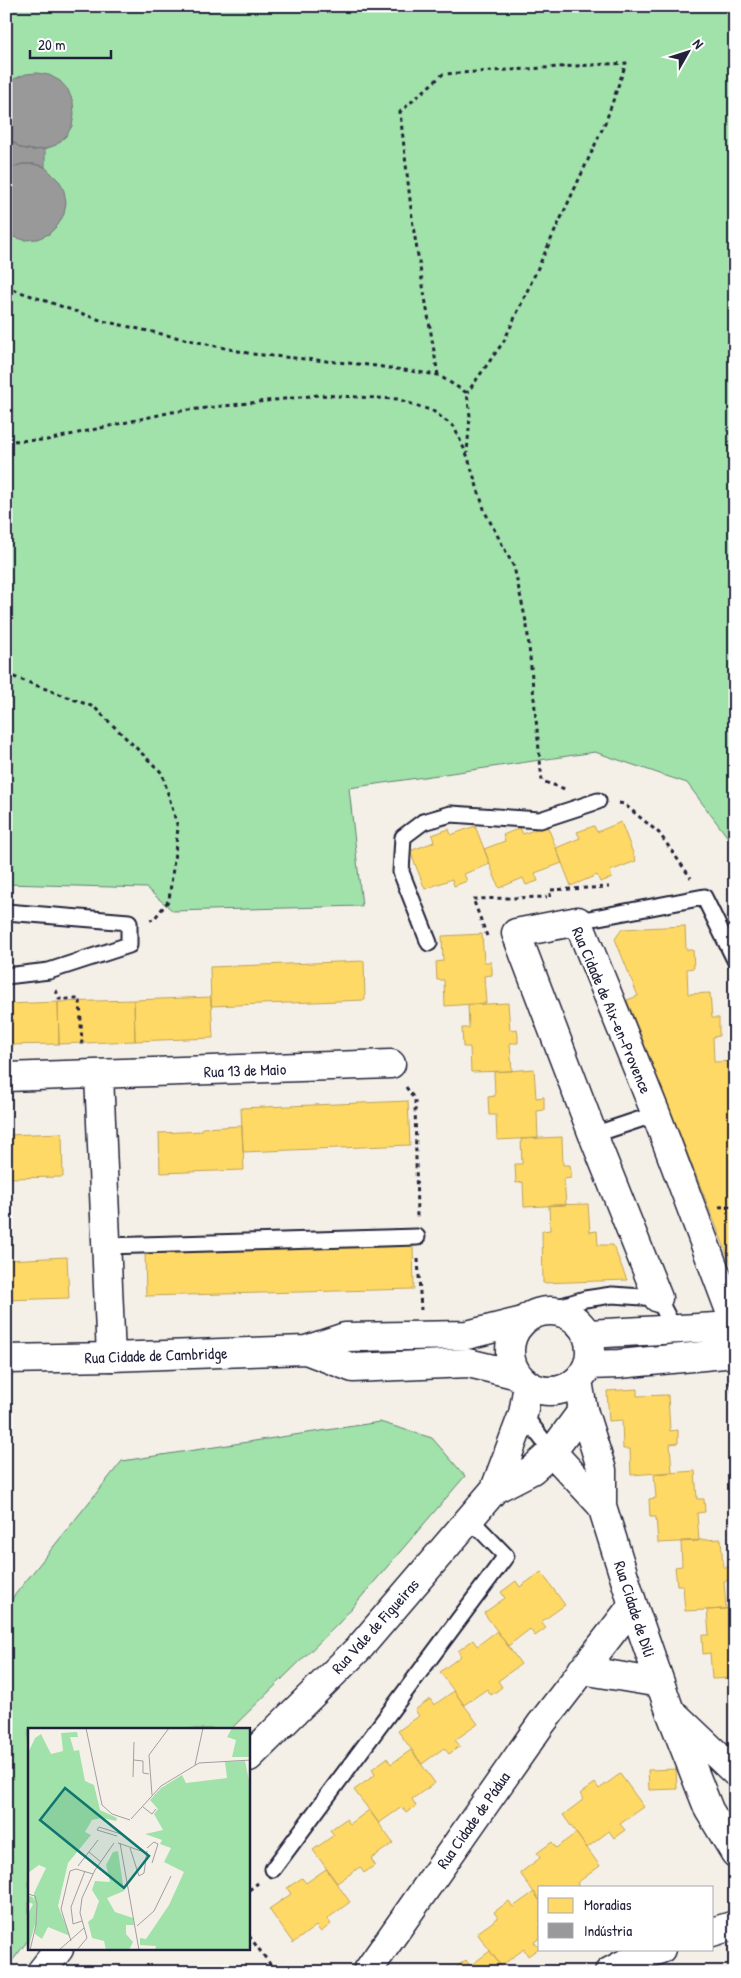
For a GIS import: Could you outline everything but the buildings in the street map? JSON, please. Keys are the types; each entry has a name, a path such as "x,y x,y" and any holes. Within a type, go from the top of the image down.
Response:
{"street":[{"name":"Rua Cidade de Aix-en-Provence","path":"658,1298 516,933 578,921 656,1114 735,1325"},
{"name":"Rua 13 de Maio","path":"6,1078 391,1064"},
{"path":"99,1075 111,1357"},
{"path":"548,1310 561,1311 572,1316 588,1334 591,1350 583,1373"},
{"name":"Rua Cidade de Cambridge","path":"6,1359 306,1350 345,1337 466,1335 523,1320 535,1313 548,1310"},
{"path":"523,1320 515,1330 511,1341 510,1353 512,1365 523,1380"},
{"path":"588,1334 735,1325"},
{"name":"Rua Cidade de Cambridge","path":"306,1350 353,1368 468,1363 523,1380 540,1390 553,1391 566,1388 583,1373 620,1364 735,1353"},
{"name":"Rua Cidade de Dili","path":"583,1373 583,1410 602,1470 602,1506 633,1605 670,1711 709,1810 735,1853"},
{"name":"Rua Vale de Figueiras","path":"250,1756 361,1646 495,1489 524,1414 523,1380"},
{"name":"Rua Vale de Figueiras","path":"495,1489 532,1470 552,1452 583,1410"},
{"name":"Rua Cidade de Dili","path":"552,1452 580,1480 602,1506"},
{"name":"Rua Cidade de Pádua","path":"367,1972 535,1732 633,1605"},
{"path":"582,1670 660,1683"},
{"name":"Rua Cidade de Dili","path":"670,1711 735,1772"},
{"path":"735,1825 735,1842"},
{"path":"714,1931 735,1925"},
{"path":"41,1972 58,1950"},
{"path":"609,1972 637,1957 658,1950"}],"lane":[{"path":"429,943 401,872 403,837 423,822 451,814 540,820 598,801"},
{"path":"578,921 704,897 735,960"},
{"path":"6,912 129,922 129,945 49,971 6,976"},
{"path":"593,1135 656,1114"},
{"path":"106,1246 417,1236"},
{"path":"548,1310 585,1299 612,1295 658,1298 674,1329"},
{"path":"524,1414 552,1452"},
{"path":"273,1869 506,1556 470,1519"}],"path":[{"path":"438,375 413,226 400,112 443,74 626,63 606,121 504,341 467,393 470,416 467,455"},
{"path":"6,287 103,322 252,354 368,364 438,375 467,393"},
{"path":"6,441 47,440 172,412 318,395 397,399 433,411 454,427 467,455 485,512 514,567 527,626 542,781 598,801 624,804 659,834 704,897"},
{"path":"6,674 94,707 162,774 178,828 169,900 154,920 129,922"},
{"path":"550,897 550,890 609,888"},
{"path":"473,899 557,897"},
{"path":"59,999 80,999 82,1043"},
{"path":"391,1064 415,1100 417,1236 422,1336"},
{"path":"716,1208 735,1206"},
{"path":"250,1937 276,1972"}],"green space":[{"path":"6,6 735,6 735,847 687,783 595,752 349,788 362,906 173,911 146,888 6,884"},
{"path":"380,1422 432,1438 465,1476 339,1623 232,1728 28,1728 28,1940 6,1969 6,1606 122,1461"}]}
